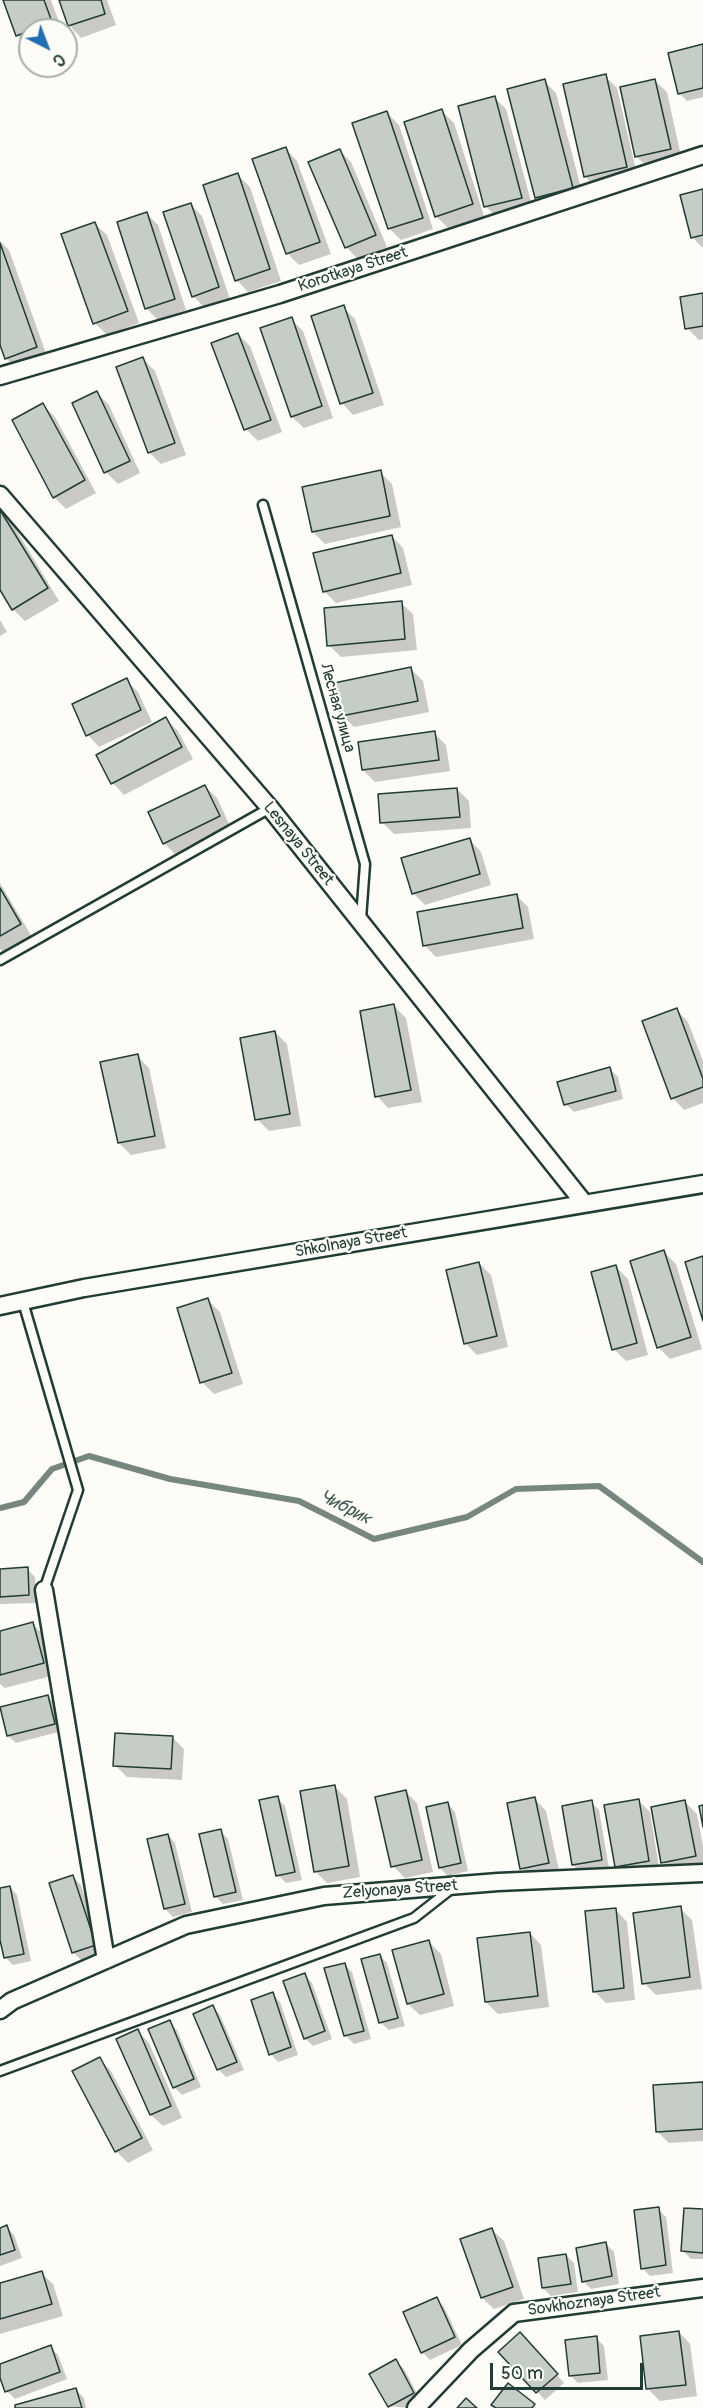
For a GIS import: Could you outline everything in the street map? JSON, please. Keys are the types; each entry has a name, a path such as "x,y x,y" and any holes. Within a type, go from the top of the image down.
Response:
{"street":[{"name":"Korotkaya Street","path":"0,376 280,294 703,155"},
{"name":"Lesnaya Street","path":"0,495 270,808 584,1203"},
{"name":"Shkolnaya Street","path":"0,1306 84,1288 703,1184"},
{"path":"44,1590 106,1960"},
{"name":"Zelyonaya Street","path":"0,2010 12,2001 186,1925 324,1896 456,1885 703,1873"},
{"name":"Sovkhoznaya Street","path":"416,2408 471,2350 514,2313 703,2288"}],"lane":[{"name":"Лесная улица","path":"263,505 365,864 360,922"},
{"path":"0,960 270,808"},
{"path":"22,1302 78,1490 44,1590"},
{"path":"0,2071 414,1918 456,1885"},
{"path":"426,2408 434,2389"}],"building":[{"path":"3,0 44,0 51,18 18,18 18,35 16,36"},
{"path":"59,0 101,0 105,14 78,23 78,18 65,18"},
{"path":"703,44 703,88 678,94 668,53"},
{"path":"606,74 627,167 584,177 563,84"},
{"path":"545,79 573,188 535,198 507,89"},
{"path":"655,79 671,149 635,157 620,87"},
{"path":"495,96 522,198 484,207 458,106"},
{"path":"442,109 473,204 435,217 404,122"},
{"path":"387,111 423,218 388,229 352,123"},
{"path":"286,147 320,242 286,254 252,159"},
{"path":"340,149 376,235 345,248 308,162"},
{"path":"238,173 270,269 235,281 203,185"},
{"path":"703,189 703,235 691,238 680,195"},
{"path":"191,203 219,287 192,297 163,212"},
{"path":"147,212 175,299 145,309 117,222"},
{"path":"95,222 128,311 93,324 61,234"},
{"path":"0,243 37,347 5,359 0,345"},
{"path":"703,293 703,326 685,329 680,297"},
{"path":"344,305 373,393 340,404 311,316"},
{"path":"292,317 322,406 291,417 260,328"},
{"path":"238,333 271,420 244,430 211,343"},
{"path":"143,357 175,443 148,453 116,367"},
{"path":"97,391 130,461 104,473 72,403"},
{"path":"43,403 85,480 53,498 12,420"},
{"path":"381,470 390,516 312,532 302,487"},
{"path":"0,510 48,588 12,610 0,590"},
{"path":"392,535 401,573 323,592 313,553"},
{"path":"402,601 405,639 327,646 324,608"},
{"path":"411,667 418,701 341,716 334,683"},
{"path":"127,678 141,710 86,736 72,704"},
{"path":"166,717 182,747 111,784 96,755"},
{"path":"435,731 439,760 362,770 358,742"},
{"path":"205,785 220,816 163,844 148,812"},
{"path":"457,788 460,817 380,823 378,794"},
{"path":"470,838 480,874 412,894 401,858"},
{"path":"0,888 21,924 0,936"},
{"path":"517,894 523,928 423,946 417,912"},
{"path":"394,1004 411,1090 375,1097 360,1011"},
{"path":"677,1008 703,1079 703,1087 671,1099 642,1021"},
{"path":"275,1031 290,1114 255,1120 240,1038"},
{"path":"138,1054 155,1136 118,1143 100,1062"},
{"path":"610,1067 616,1091 564,1105 557,1082"},
{"path":"664,1250 691,1337 657,1348 630,1261"},
{"path":"703,1256 703,1321 685,1262"},
{"path":"479,1262 497,1336 464,1344 446,1270"},
{"path":"616,1265 637,1343 612,1350 591,1272"},
{"path":"208,1298 232,1373 200,1383 177,1308"},
{"path":"28,1567 29,1595 0,1597 0,1569"},
{"path":"33,1622 44,1663 0,1675 0,1631"},
{"path":"48,1695 55,1724 7,1736 0,1707"},
{"path":"115,1733 173,1736 171,1769 113,1766"},
{"path":"335,1785 349,1866 314,1872 300,1791"},
{"path":"406,1790 422,1860 391,1867 375,1797"},
{"path":"278,1796 295,1872 276,1876 259,1800"},
{"path":"535,1797 549,1863 520,1869 507,1803"},
{"path":"639,1799 649,1861 615,1867 604,1805"},
{"path":"592,1800 602,1860 572,1865 562,1806"},
{"path":"685,1800 696,1856 661,1863 651,1807"},
{"path":"448,1802 461,1863 439,1868 426,1807"},
{"path":"703,1805 703,1827 699,1806"},
{"path":"221,1829 236,1892 214,1897 199,1834"},
{"path":"168,1834 185,1904 164,1909 147,1839"},
{"path":"73,1875 96,1945 72,1953 49,1883"},
{"path":"10,1886 24,1954 4,1958 0,1940 0,1888"},
{"path":"681,1906 690,1977 642,1984 633,1913"},
{"path":"616,1908 624,1988 593,1992 585,1911"},
{"path":"530,1932 538,1996 485,2002 477,1938"},
{"path":"429,1940 444,1994 407,2004 392,1950"},
{"path":"380,1954 398,2018 379,2023 361,1959"},
{"path":"345,1963 364,2031 344,2036 324,1968"},
{"path":"305,1973 325,2031 304,2039 283,1981"},
{"path":"273,1992 291,2047 269,2055 251,2000"},
{"path":"213,2005 237,2062 217,2070 193,2014"},
{"path":"170,2020 194,2079 173,2088 148,2029"},
{"path":"138,2029 171,2106 150,2115 116,2039"},
{"path":"100,2057 142,2138 115,2152 72,2071"},
{"path":"703,2082 703,2129 656,2132 653,2085"},
{"path":"659,2207 666,2265 641,2269 634,2210"},
{"path":"684,2208 703,2209 703,2253 681,2251"},
{"path":"7,2225 15,2250 0,2255 0,2228"},
{"path":"492,2228 513,2287 481,2298 460,2239"},
{"path":"606,2242 612,2276 582,2282 576,2248"},
{"path":"566,2254 571,2284 542,2288 538,2258"},
{"path":"42,2271 52,2304 0,2319 0,2283"},
{"path":"437,2297 455,2337 421,2353 403,2312"},
{"path":"679,2331 686,2385 646,2389 640,2336"},
{"path":"520,2332 558,2374 536,2393 498,2352"},
{"path":"597,2336 600,2373 569,2376 565,2340"},
{"path":"51,2345 60,2372 5,2392 0,2378 0,2364"},
{"path":"396,2359 414,2393 388,2407 369,2374"},
{"path":"508,2383 535,2404 532,2408 496,2408 491,2405"},
{"path":"76,2388 82,2408 15,2408 15,2405"},
{"path":"466,2398 477,2408 457,2408"}],"waterway":[{"name":"Чибрик","path":"0,1508 24,1502 52,1469 89,1456 170,1479 299,1501 374,1539 467,1517 516,1489 599,1486 703,1562"}]}
